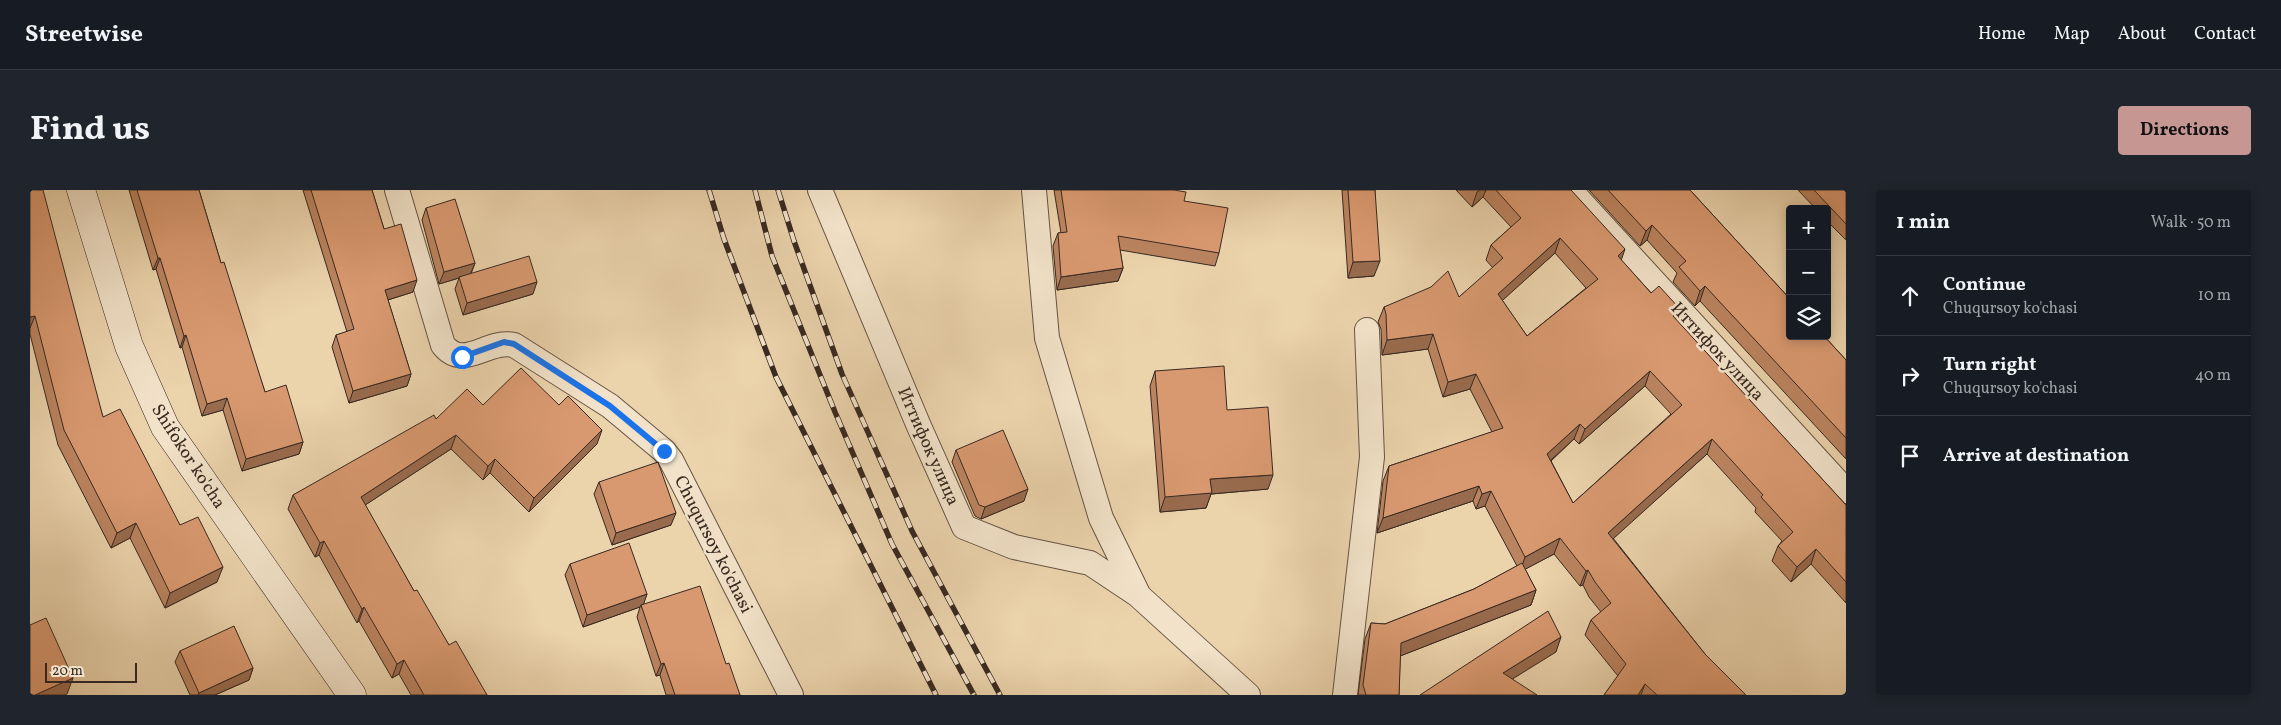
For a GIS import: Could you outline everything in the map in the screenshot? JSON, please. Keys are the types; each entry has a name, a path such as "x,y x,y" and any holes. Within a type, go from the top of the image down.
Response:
{"street":[{"name":"Shifokor ko'cha","path":"81,190 129,346 165,427 352,695"},
{"name":"Chuqursoy ko'chasi","path":"397,190 446,349 450,353 462,357 504,342 514,344 610,406 664,451 671,460 791,695"},
{"name":"Иттифок улица","path":"820,190 918,424 964,527 1014,547 1090,563 1139,596 1248,695"},
{"name":"Иттифок улица","path":"1034,190 1047,338 1101,518 1139,596"},
{"name":"Иттифок улица","path":"1570,190 1846,491"},
{"path":"1345,695 1372,457 1367,330"}],"building":[{"path":"30,190 43,190 103,417 120,409 180,525 198,517 223,567 170,593 136,523 117,533 64,430 35,316 30,317"},
{"path":"137,190 199,190 221,263 224,262 265,392 286,385 303,442 246,459 227,398 207,404"},
{"path":"311,190 372,190 384,229 401,224 417,280 385,290 411,374 353,391 336,335 354,329"},
{"path":"1061,190 1174,190 1186,192 1184,201 1228,208 1219,253 1118,236 1123,268 1061,277 1058,233 1067,232"},
{"path":"1348,190 1375,190 1380,261 1353,262"},
{"path":"1496,190 1571,190 1625,249 1618,256 1651,293 1659,286 1680,309 1673,316 1846,505 1846,582 1816,549 1797,567 1778,546 1793,532 1761,497 1763,495 1712,439 1608,533 1705,654 1746,695 1657,695 1645,684 1638,695 1604,695 1626,664 1591,620 1611,603 1588,570 1586,571 1560,538 1525,557 1491,491 1482,494 1479,486 1383,518 1389,466 1503,428 1476,374 1448,382 1433,334 1387,340 1384,307 1431,287 1448,271 1459,297 1503,258 1491,245 1521,218","holes":["1560,238 1598,279 1527,336 1498,294","1650,371 1682,405 1573,503 1547,454 1580,424 1585,429"]},
{"path":"1608,190 1690,190 1786,295 1786,340 1828,340 1846,360 1846,438 1705,286 1700,291 1679,267 1686,261 1652,225 1646,231"},
{"path":"1814,190 1846,190 1846,224 1831,208 1831,205 1828,205"},
{"path":"455,199 475,263 444,272 426,208"},
{"path":"529,256 537,282 467,303 459,277"},
{"path":"1224,366 1227,410 1268,407 1273,475 1210,479 1212,493 1165,497 1155,371"},
{"path":"521,368 559,405 568,396 602,430 534,498 495,459 488,466 456,435 361,497 414,591 417,590 449,645 456,641 487,695 424,695 404,660 397,664 364,607 362,609 324,541 320,543 293,495 434,415 436,419 467,389 483,405"},
{"path":"1003,430 1028,489 985,507 979,505 956,450"},
{"path":"658,462 676,513 616,533 599,482"},
{"path":"629,543 647,594 587,615 570,564"},
{"path":"1522,563 1536,590 1401,643 1399,695 1366,695 1363,685 1371,623 1385,624 1474,589"},
{"path":"700,586 726,664 729,663 740,695 675,695 664,663 661,664 641,605"},
{"path":"1548,611 1561,637 1503,673 1537,695 1420,695"},
{"path":"46,618 73,678 35,695 30,695 30,625"},
{"path":"234,626 253,668 199,693 180,651"}],"railway":[{"path":"709,190 724,239 776,377 936,695"},
{"path":"755,190 772,256 835,412 892,544 974,695"},
{"path":"778,190 794,241 842,374 912,531 1000,695"}],"route":[{"path":"462,357 504,342 514,344 610,406 664,451"}]}
